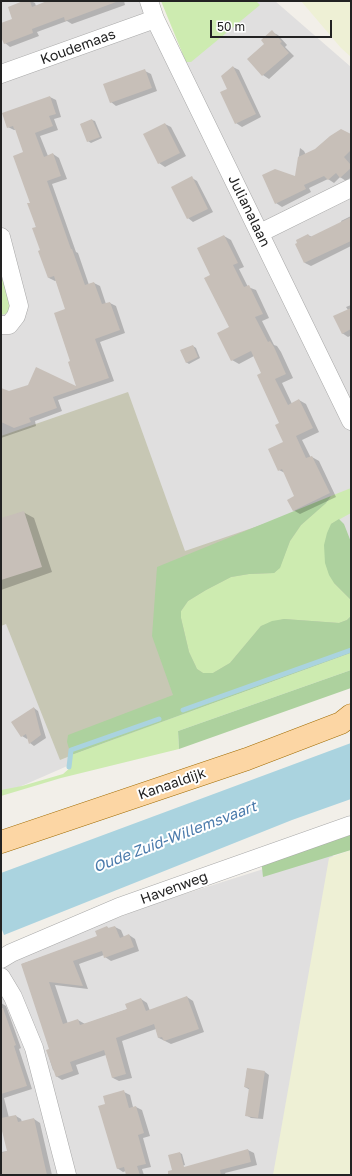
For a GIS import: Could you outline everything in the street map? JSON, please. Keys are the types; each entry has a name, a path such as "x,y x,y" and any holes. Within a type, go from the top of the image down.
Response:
{"main road":[{"name":"Kanaaldijk","path":"1,842 247,759 348,720"}],"street":[{"name":"Julianalaan","path":"149,1 155,19 351,421"},
{"name":"Koudemaas","path":"1,74 155,19"},
{"path":"260,233 351,188"},
{"path":"1,237 19,306 16,316 9,325 1,325"},
{"name":"Havenweg","path":"1,959 11,953 119,907 351,825"},
{"path":"1,977 13,997 34,1048 67,1175"}],"shaded area":[{"path":"1,1 154,1 178,55 239,1 275,1 351,67 351,642 1,795"},
{"path":"301,1 351,1 351,57 341,48"},
{"path":"128,392 185,551 331,501 351,552 351,644 60,760 6,624 1,626 1,436"},
{"path":"333,847 332,883 283,1175 1,1175 1,969 12,959 156,903"},
{"path":"351,850 351,1175 273,1175 329,858"}],"green space":[{"path":"161,1 256,1 260,5 191,62 186,62"},
{"path":"1,268 12,310 9,313 1,315"},
{"path":"351,488 351,513 331,524 334,583 351,600 351,616 347,620 339,623 284,619 261,626 230,663 213,673 203,673 197,669 189,652 181,618 181,611 188,601 231,577 249,574 274,573 280,567 290,541 301,525 326,503 331,496"},
{"path":"331,496 326,503 301,525 290,541 280,568 274,573 249,574 231,577 188,601 181,611 181,618 189,652 197,669 203,673 213,673 230,663 261,626 272,621 284,619 339,623 347,620 351,616 351,653 71,755 67,742 68,735 173,695 152,636 157,567"},
{"path":"339,519 344,524 351,542 351,600 334,583 329,575 325,563 324,545 327,533 331,524"},
{"path":"351,653 351,670 178,731 179,749 61,778 1,796 1,790 22,786 63,774 71,767 71,755"},
{"path":"351,670 351,688 179,749 178,731"},
{"path":"351,826 351,850 263,877 261,859"}],"water":[{"name":"Oude Zuid-Willemsvaart","path":"351,743 351,799 292,820 4,935 1,927 1,873"}],"building":[{"path":"23,1 30,1 32,7 47,1 116,2 65,21 64,17 32,29 33,33 4,44 1,37 1,23 12,19 8,7"},
{"path":"272,30 282,42 280,43 289,53 262,76 247,59 264,44 261,40"},
{"path":"233,66 256,114 235,124 220,92 227,89 221,76"},
{"path":"145,69 152,88 110,103 103,84"},
{"path":"50,96 56,114 49,116 53,126 35,133 44,157 53,153 61,176 47,181 85,285 94,282 102,304 110,302 120,330 95,339 109,378 53,397 57,408 29,418 31,422 14,428 1,422 1,388 9,391 28,385 36,367 76,386 68,362 70,361 54,313 65,309 54,276 48,278 38,251 40,250 32,228 36,227 27,203 30,203 13,156 23,152 15,129 13,126 7,128 2,113"},
{"path":"92,119 100,137 87,142 80,124"},
{"path":"165,123 180,153 158,164 143,134"},
{"path":"341,129 351,134 351,150 344,157 351,165 351,168 340,178 336,173 328,180 324,176 304,185 306,189 275,204 262,175 275,169 295,176 298,157 315,149"},
{"path":"192,176 208,209 187,219 171,187"},
{"path":"351,217 351,241 304,263 295,244 297,243 296,240 308,234 310,237"},
{"path":"224,235 238,263 233,265 244,287 249,285 263,314 255,317 268,342 270,341 274,347 286,374 275,379 288,405 299,399 313,428 296,436 306,458 312,456 330,493 293,511 287,500 294,496 282,469 278,471 268,449 283,442 275,425 279,423 257,375 261,373 251,351 231,361 217,333 229,327 204,278 210,275 197,248"},
{"path":"351,308 351,329 342,334 333,316"},
{"path":"193,345 198,357 186,363 180,350"},
{"path":"24,511 42,567 1,580 1,518"},
{"path":"34,707 41,735 29,744 26,734 21,737 11,722"},
{"path":"107,926 108,928 115,926 120,938 129,934 134,947 104,958 102,951 73,961 83,986 49,982 63,1024 78,1019 80,1025 127,1009 125,1004 141,998 146,1011 187,996 199,1029 164,1041 162,1037 158,1038 154,1024 116,1038 126,1074 112,1078 104,1050 70,1062 73,1071 56,1077 46,1050 49,1049 21,964 97,936 95,931"},
{"path":"1,1008 3,1008 16,1045 14,1046 27,1086 1,1094"},
{"path":"247,1068 265,1071 258,1118 245,1116 249,1088 244,1087"},
{"path":"124,1090 129,1108 136,1106 144,1133 138,1135 146,1164 137,1166 140,1175 126,1175 124,1167 117,1169 98,1106 105,1104 103,1096"},
{"path":"16,1115 18,1122 34,1118 47,1175 1,1175 1,1153 7,1151 1,1127 1,1118"},
{"path":"248,1149 251,1162 220,1170 221,1175 168,1175 168,1171 172,1170 168,1155 180,1152 184,1167"}],"waterway":[{"path":"183,710 351,650"},
{"path":"69,767 71,750 159,719"}]}
